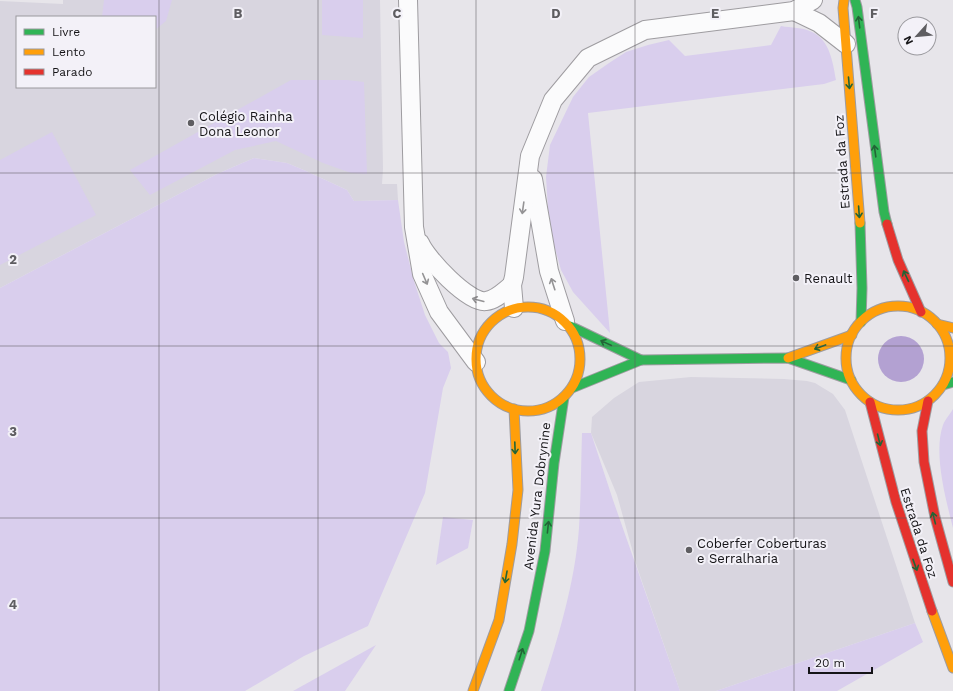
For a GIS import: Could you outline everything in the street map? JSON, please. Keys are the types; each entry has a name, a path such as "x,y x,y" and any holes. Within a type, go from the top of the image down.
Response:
{"main road":[{"name":"Estrada da Foz","path":"844,0 842,8 861,239 861,322"},
{"path":"855,0 884,212 898,260 921,312"},
{"path":"528,306 554,312 567,324 578,341 581,357 579,374 572,388 564,397 553,405 540,410 527,411 514,409 494,399 485,388 476,367 477,345 485,328 498,316 514,308 528,306"},
{"path":"889,307 906,307 921,312 930,317 937,324 946,338 950,354 949,370 943,385 928,401 914,408 899,410 884,408 870,402 859,392 851,380 847,366 847,350 852,335 861,322 874,312 889,307"},
{"path":"567,324 641,360"},
{"path":"937,324 953,328"},
{"path":"572,388 641,360 788,358 852,335"},
{"path":"788,358 851,380"},
{"path":"943,385 953,382"},
{"name":"Avenida Yura Dobrynine","path":"509,691 529,631 545,551 554,463 564,397"},
{"name":"Estrada da Foz","path":"928,401 922,435 925,466 931,505 942,548 953,582"},
{"name":"Estrada da Foz","path":"870,402 892,491 911,553 953,668"},
{"name":"Avenida Yura Dobrynine","path":"473,691 499,620 512,544 518,490 514,409"}],"street":[{"path":"408,0 414,227 422,274 439,312 476,362"},
{"path":"514,308 512,285 530,156 553,100 588,58 645,30 794,11 813,0"},
{"path":"794,11 819,23 846,44"},
{"path":"530,156 536,201 548,267 567,324"},
{"path":"414,227 421,246 432,261 462,291 472,298 484,302 494,299 512,285"}],"shaded area":[{"name":"Colégio Rainha Dona Leonor","path":"63,0 380,0 382,184 397,184 398,200 354,201 347,190 306,171 287,163 254,158 217,174 0,288 0,1 63,4"},
{"path":"104,0 172,0 166,21 156,29 156,16 102,16"},
{"path":"322,0 363,0 363,38 322,35"},
{"path":"781,26 805,29 823,40 830,53 836,80 824,84 588,113 610,333 573,292 561,270 553,241 548,209 546,177 550,145 573,97 589,77 626,52 669,40 685,56 771,45"},
{"path":"291,80 347,80 364,82 367,174 351,173 323,163 276,141 235,150 150,195 130,170"},
{"path":"52,132 96,215 0,265 0,160"},
{"path":"254,158 287,163 306,171 347,190 354,201 398,200 404,242 425,315 439,343 448,352 451,368 443,388 425,493 368,626 304,656 245,691 0,691 0,288 217,174"},
{"path":"896,336 906,336 914,340 920,346 924,354 924,364 920,372 914,378 906,382 896,382 888,378 882,372 878,364 878,354 882,346 888,340"},
{"path":"691,377 784,379 807,381 815,383 833,394 845,410 915,623 716,691 680,691 637,567 617,495 591,433 592,417 614,398 639,382"},
{"path":"953,409 953,528 942,476 939,449 943,425"},
{"path":"582,433 591,433 680,691 541,691 565,610 574,569 579,528"},
{"path":"443,517 473,520 468,548 436,565"},
{"path":"915,623 923,642 837,691 716,691"},
{"path":"376,645 345,691 293,691"}],"traffic: fast":[{"path":"855,0 884,212 887,224"},
{"path":"860,223 862,288 861,322"},
{"path":"570,326 641,360"},
{"path":"572,388 641,360 788,358 851,380"},
{"path":"943,385 953,382"},
{"path":"509,691 529,631 545,551 554,463 564,397"}],"traffic: slow":[{"path":"844,0 843,8 860,223"},
{"path":"898,306 918,310 927,315 941,329 946,338 950,358 946,378 941,387 927,401 918,406 898,410 878,406 869,401 855,387 850,378 846,358 850,338 855,329 869,315 878,310 898,306"},
{"path":"528,307 548,311 565,322 576,339 580,359 576,379 565,396 548,407 528,411 508,407 491,396 480,379 476,359 480,339 491,322 508,311 528,307"},
{"path":"937,324 953,328"},
{"path":"788,358 852,335"},
{"path":"473,691 499,620 512,544 518,490 514,409"},
{"path":"932,611 953,668"}],"traffic: jam":[{"path":"887,224 898,260 921,312"},
{"path":"928,401 922,431 924,462 935,517 953,582"},
{"path":"870,402 896,502 932,611"}],"place":[{"name":"Colégio Rainha Dona Leonor","path":"191,123"},
{"name":"Renault","path":"796,278"},
{"name":"Coberfer Coberturas e Serralharia","path":"689,550"}]}
